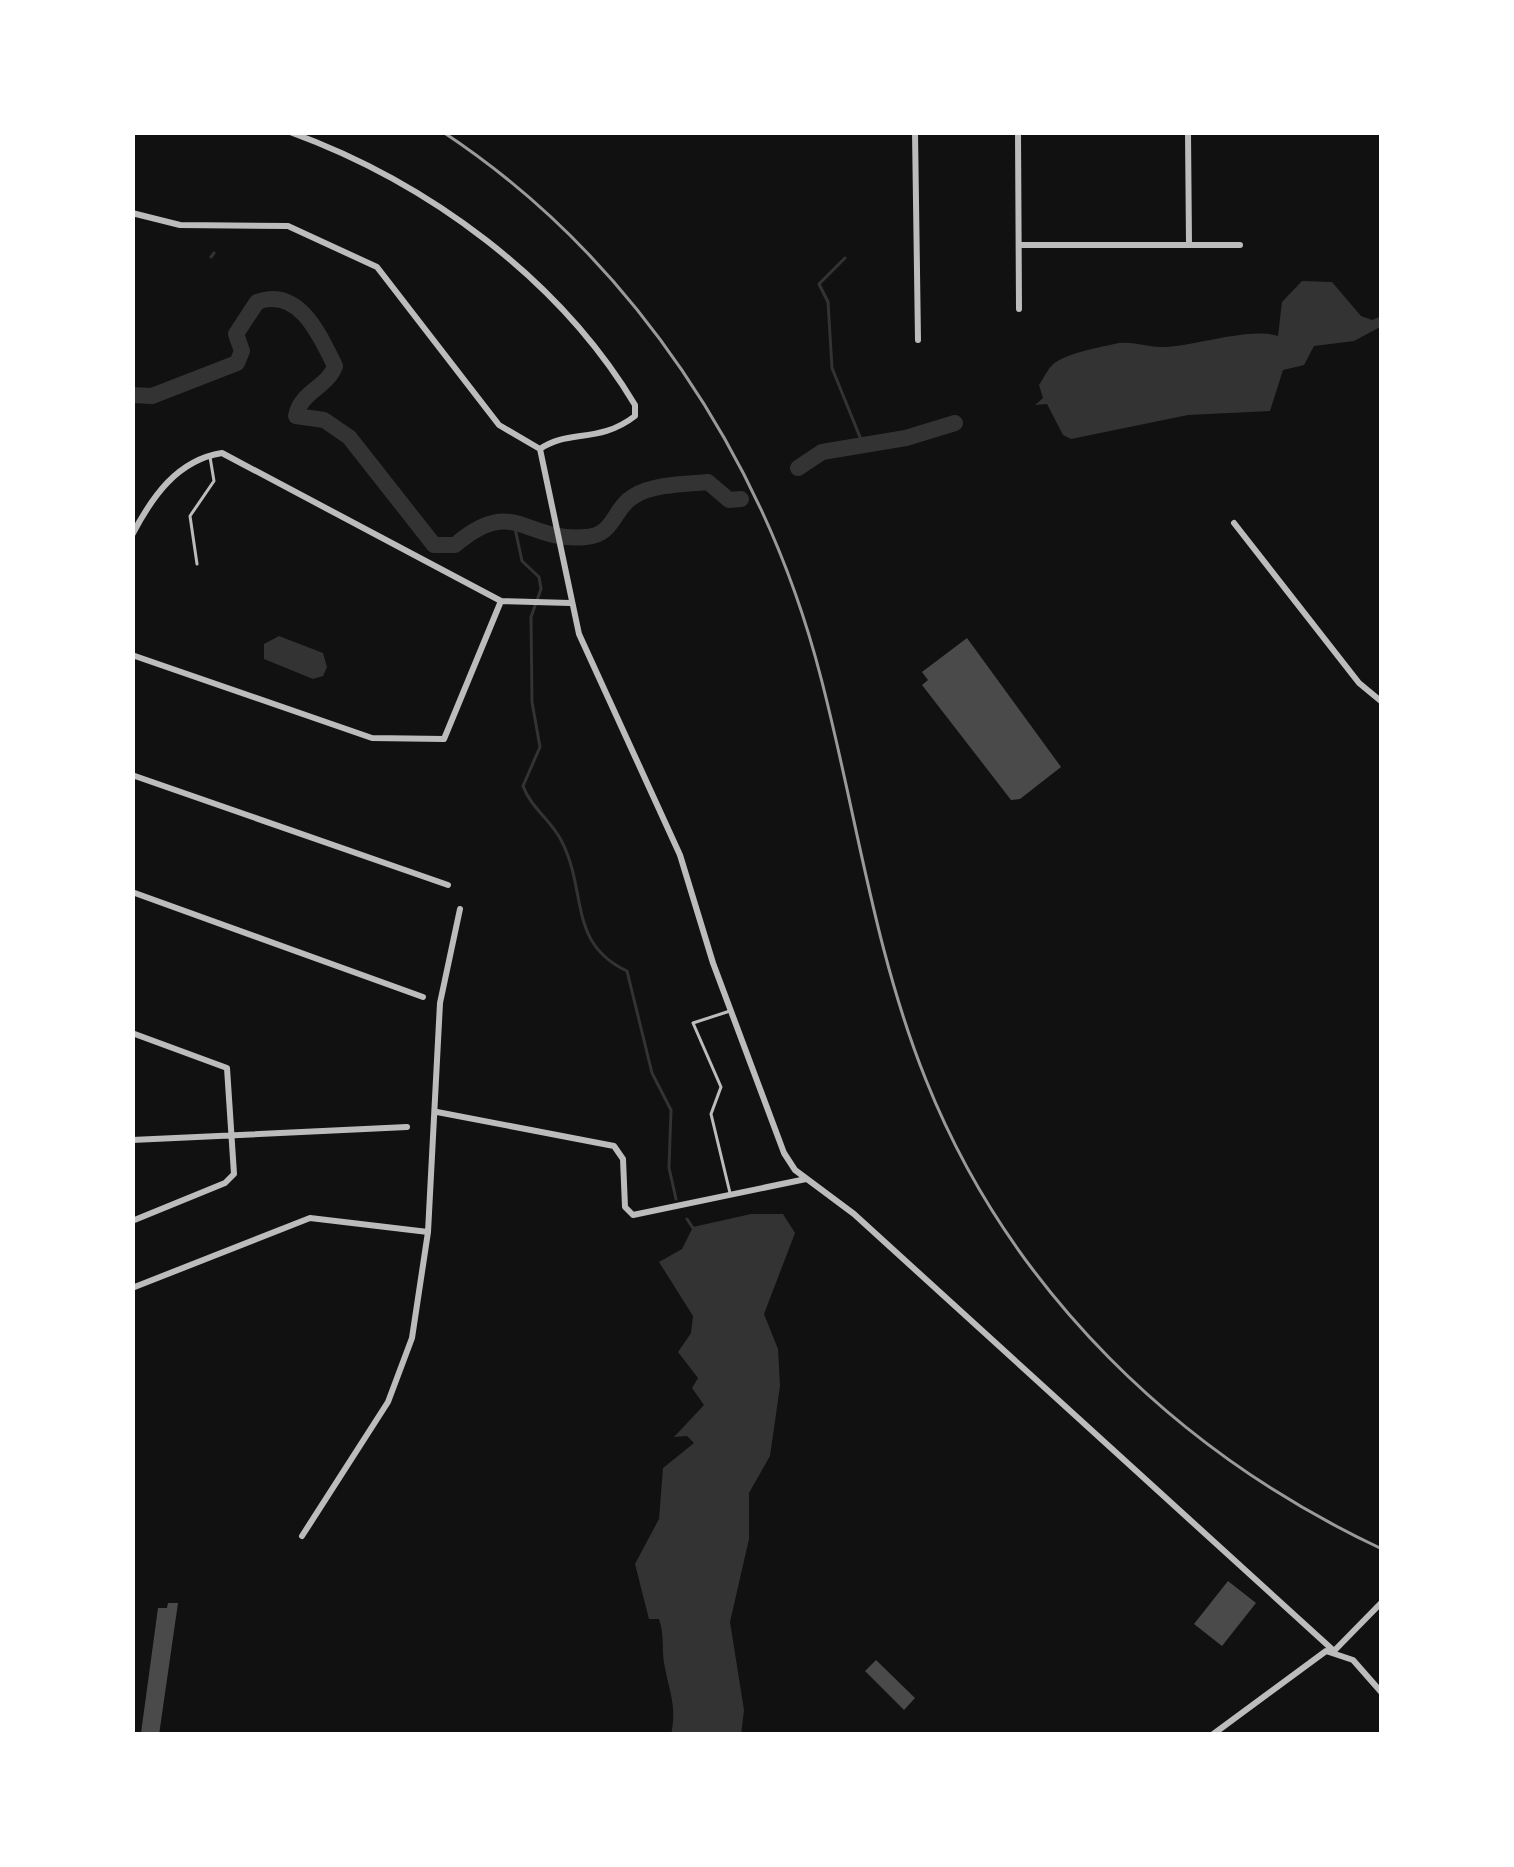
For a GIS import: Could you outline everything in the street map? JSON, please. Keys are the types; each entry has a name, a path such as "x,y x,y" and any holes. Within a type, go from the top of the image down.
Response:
{"street":[{"path":"290,132 426,199 532,278 637,409 633,418 604,435 552,441 540,449"},
{"path":"915,132 918,340"},
{"path":"1018,132 1019,309"},
{"path":"1188,132 1190,244"},
{"path":"132,213 181,225 288,226 377,267 500,425 540,449 571,603 586,653 680,855 730,1011 784,1153 1334,1651 1362,1668 1382,1693"},
{"path":"1019,244 1240,244"},
{"path":"132,535 158,491 182,469 223,453 501,601 571,603"},
{"path":"1234,523 1359,683 1382,702"},
{"path":"132,655 372,737 444,740 501,601"},
{"path":"132,776 448,885"},
{"path":"132,892 423,997"},
{"path":"302,1537 404,1368 428,1232 440,1003 460,909"},
{"path":"132,1033 224,1064 233,1137 230,1179 132,1221"},
{"path":"437,1112 614,1146 623,1160 626,1207 633,1215 808,1178"},
{"path":"132,1140 407,1127"},
{"path":"132,1288 310,1218 428,1232"},
{"path":"1212,1735 1317,1655 1334,1651 1382,1602"}],"lane":[{"path":"197,563 190,516 214,481 209,455"},
{"path":"730,1011 693,1023 721,1088 711,1114 730,1195"}],"shaded area":[{"path":"1302,281 1332,282 1361,316 1372,320 1382,316 1382,326 1354,341 1314,346 1304,365 1283,370 1270,411 1188,415 1071,439 1063,435 1047,404 1035,405 1043,398 1039,385 1051,367 1078,353 1119,343 1166,347 1240,335 1278,336 1282,302"},
{"path":"279,636 323,653 327,667 323,676 313,679 264,659 264,644"},
{"path":"751,1214 783,1214 795,1233 764,1314 778,1349 780,1386 770,1456 749,1493 749,1539 730,1622 744,1710 741,1735 671,1735 673,1708 661,1625 659,1619 649,1619 635,1564 659,1519 663,1468 694,1443 687,1436 674,1437 704,1405 692,1388 698,1378 678,1352 691,1333 693,1316 659,1262 682,1249 693,1227"}],"building":[{"path":"967,638 1061,767 1020,799 1011,800 922,685 928,680 922,672"},
{"path":"1228,1581 1256,1603 1222,1646 1194,1624"},
{"path":"168,1603 178,1603 159,1735 141,1733 158,1608 167,1608"},
{"path":"876,1660 915,1698 904,1710 865,1671"}],"waterway":[{"path":"211,257 214,253"},
{"path":"845,258 819,284 828,302 832,368 862,442"},
{"path":"132,395 152,396 237,363 242,351 236,334 257,302 285,301 307,318 335,366 303,401 296,416 324,420 349,437 434,545 455,545 475,530 506,522 565,537 596,535 634,496 670,485 708,482 729,500 741,499"},
{"path":"132,393 143,397"},
{"path":"798,468 822,452 906,438 955,423"},
{"path":"513,519 522,561 539,577 541,589 531,617 532,702 540,747 523,786 561,840 595,946 627,971 652,1073 671,1110 669,1168 676,1199"},
{"path":"687,1219 693,1228"}],"railway":[{"path":"443,132 511,182 574,239 631,302 682,370 727,442 765,518 821,678 879,931 908,1031 961,1157 1004,1229 1109,1358 1171,1414 1237,1465 1382,1549"}]}
